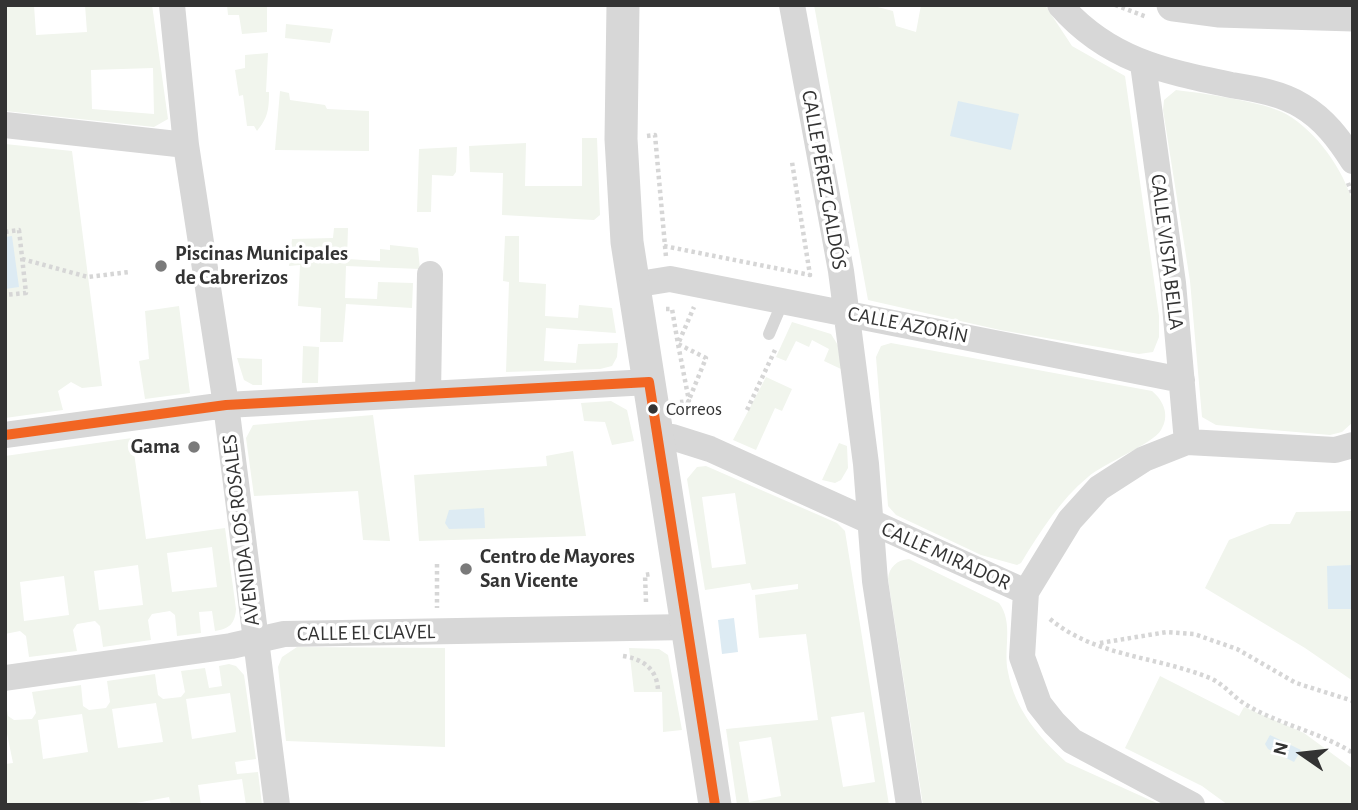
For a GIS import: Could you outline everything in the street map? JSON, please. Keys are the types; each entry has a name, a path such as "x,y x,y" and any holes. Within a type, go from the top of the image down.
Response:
{"street":[{"name":"AVENIDA LOS ROSALES","path":"172,5 186,145 226,405 277,805"},
{"path":"623,5 622,188 633,285 660,393 672,423 688,627 715,805"},
{"name":"CALLE PÉREZ GALDÓS","path":"792,5 847,313 866,464 869,522 909,805"},
{"path":"1060,5 1084,32 1143,64 1180,75 1268,92 1301,105 1324,122 1348,167"},
{"path":"1173,5 1219,11 1335,11"},
{"name":"CALLE VISTA BELLA","path":"1143,64 1173,283 1187,442"},
{"path":"5,125 186,145"},
{"path":"428,394 430,274"},
{"name":"CALLE AZORÍN","path":"633,285 670,279 783,312 847,313 1182,380"},
{"path":"5,435 226,405 428,394 660,393"},
{"name":"CALLE MIRADOR","path":"672,423 672,437 710,449 869,522 1025,600 1070,520 1098,488 1144,459 1187,442 1335,450 1353,445"},
{"path":"1025,600 1022,657 1039,704 1054,723 1072,741 1192,805"},
{"name":"CALLE EL CLAVEL","path":"5,678 254,641 284,634 688,627"}],"lane":[{"path":"769,334 783,312"}],"path":[{"path":"664,246 810,275 792,162"},
{"path":"1348,167 1353,195"},
{"path":"5,232 19,230 26,293 5,295"},
{"path":"22,259 88,277 129,272"},
{"path":"665,302 666,309 672,309 688,401"},
{"path":"678,344 694,306 699,307"},
{"path":"747,410 783,312"},
{"path":"678,344 706,358 684,413 690,415"},
{"path":"660,393 688,401"},
{"path":"437,564 437,616"},
{"path":"1025,600 1076,637 1099,643 1113,653 1211,679 1245,704 1329,738 1353,753"},
{"path":"1099,643 1167,632 1194,634 1237,649 1296,683 1353,701"},
{"path":"619,655 642,661 654,672 658,690"}],"shaded area":[{"path":"5,5 34,5 36,35 87,32 85,5 152,5 168,119 154,127 5,111","holes":["153,68 154,114 92,109 91,70"]},
{"path":"227,5 267,5 267,32 242,34 239,15 228,15"},
{"path":"814,5 870,5 893,11 896,26 916,32 921,5 1045,5 1072,46 1125,76 1159,316 1159,337 1153,352 1139,354 1000,330 868,300"},
{"path":"286,24 333,29 330,43 285,38"},
{"path":"268,53 268,108 264,122 257,131 254,126 247,126 243,95 239,96 235,70 245,68 245,55"},
{"path":"1176,90 1249,102 1286,114 1318,141 1343,177 1353,203 1353,422 1342,432 1330,435 1216,425 1202,417 1190,281 1163,110 1164,100"},
{"path":"280,91 289,93 290,100 325,105 327,109 369,111 369,151 275,150"},
{"path":"958,101 1019,114 1011,150 950,136"},
{"path":"582,138 597,138 600,215 594,220 502,215 503,173 470,172 469,146 526,143 525,186 582,186"},
{"path":"5,144 72,151 102,386 82,388 71,382 58,391 63,410 5,418"},
{"path":"457,147 456,172 453,176 432,175 431,212 417,212 419,149"},
{"path":"334,228 348,228 347,259 380,261 380,249 390,250 390,245 418,248 420,269 346,266 345,298 377,299 378,282 413,283 412,308 346,304 343,342 320,342 321,308 298,306 300,265 289,266 292,239 333,238"},
{"path":"12,236 19,287 5,289 5,237"},
{"path":"505,236 519,236 519,282 546,284 545,316 578,318 579,305 612,308 616,333 546,328 544,361 576,363 578,344 618,343 617,357 612,366 600,369 506,372 509,282 503,281"},
{"path":"179,306 190,393 145,399 139,361 149,359 145,311"},
{"path":"792,322 831,334 839,347 841,369 824,361 829,349 812,340 809,347 796,341 786,361 776,357"},
{"path":"891,343 1152,391 1160,399 1164,409 1164,425 1148,441 1095,472 1078,486 1051,517 1021,563 1017,565 981,555 896,515 888,506 876,357 881,346"},
{"path":"303,346 319,347 318,383 302,383"},
{"path":"237,358 262,359 262,385 253,385 244,380"},
{"path":"766,377 792,389 782,411 775,408 756,450 733,440"},
{"path":"611,401 627,410 634,441 612,445 605,422 584,421 581,403"},
{"path":"373,415 390,541 363,540 358,491 254,496 246,438 253,425"},
{"path":"132,438 146,539 225,528 236,609 233,622 224,629 215,631 212,611 199,612 201,633 177,636 175,615 170,611 152,614 148,620 151,640 103,647 100,626 95,621 77,624 73,630 77,651 29,657 26,636 20,631 5,634 5,456","holes":["212,547 217,587 172,592 167,553","138,565 143,605 99,610 94,571","64,576 69,615 24,621 20,582"]},
{"path":"839,443 847,446 848,468 841,480 835,483 822,480"},
{"path":"573,451 586,536 419,541 414,475 547,466 546,456"},
{"path":"706,466 837,523 845,531 889,805 737,805 726,729 818,720 806,634 759,638 755,595 798,589 798,584 752,590 750,583 705,590 687,479 697,467","holes":["735,493 746,564 712,568 702,497","864,712 875,782 843,787 831,717","771,737 781,796 749,802 739,742"]},
{"path":"484,508 485,528 449,529 445,523 449,510"},
{"path":"1353,511 1353,681 1305,648 1205,588 1229,540 1270,524 1290,524 1296,512"},
{"path":"909,559 999,603 1006,619 1007,663 1011,686 1022,711 1056,753 1066,762 1161,805 923,805 888,579 894,565"},
{"path":"1353,565 1353,609 1328,609 1327,566"},
{"path":"734,618 738,652 722,654 718,620"},
{"path":"297,647 445,648 445,747 286,741 278,667 282,657"},
{"path":"629,648 659,649 668,655 682,730 663,732 662,692 634,692"},
{"path":"219,666 236,666 244,675 256,759 235,762 237,774 258,772 262,805 246,805 242,779 198,785 201,805 171,805 169,797 125,805 5,805 5,764 13,763 5,724 5,696 8,716 14,720 32,719 36,713 32,692 81,685 83,706 89,710 106,708 110,702 107,681 155,674 158,695 163,699 181,697 185,692 181,671 205,668 209,688 222,686","holes":["230,693 236,732 192,739 186,699","156,703 163,742 118,748 112,709","82,714 88,752 43,759 38,720"]},
{"path":"1160,676 1239,716 1244,707 1304,733 1353,769 1353,805 1228,805 1202,786 1125,748"},
{"path":"1270,735 1301,750 1294,762 1268,749 1265,744"}],"transit line":[{"path":"5,435 226,405 649,382 715,805"}],"place":[{"name":"Piscinas Municipales de Cabrerizos","path":"161,266"},
{"name":"Correos","path":"653,409"},
{"name":"Gama","path":"194,447"},
{"name":"Centro de Mayores San Vicente","path":"466,569"}]}
